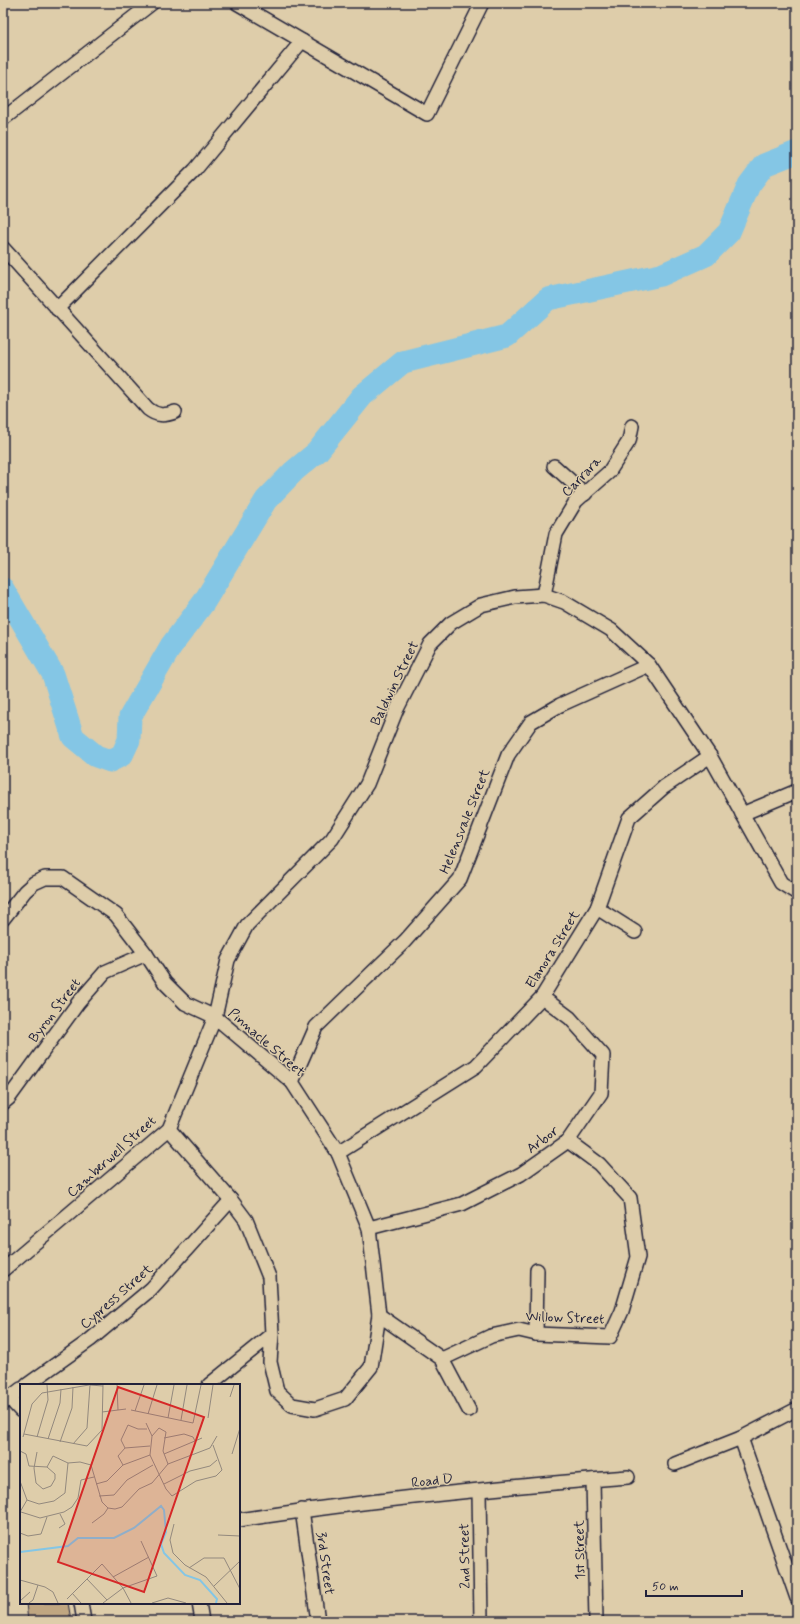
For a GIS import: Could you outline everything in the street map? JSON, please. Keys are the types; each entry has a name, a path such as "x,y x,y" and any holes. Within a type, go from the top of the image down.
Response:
{"street":[{"path":"3,119 152,3"},
{"path":"237,3 427,114 482,3"},
{"path":"57,308 195,170 302,41"},
{"path":"3,248 148,409 154,414 161,416 175,412"},
{"name":"Carrara","path":"544,596 556,534 576,501 609,472 629,441 632,426"},
{"path":"554,466 585,494"},
{"name":"Baldwin Street","path":"215,1017 228,960 247,925 332,839 367,784 396,711 430,644 451,622 481,604 515,597 544,596 564,602 611,630 649,665 710,756 781,883 797,894"},
{"name":"Helensvale Street","path":"292,1082 316,1027 406,941 460,879 508,755 531,722 560,705 649,665"},
{"name":"Elanora Street","path":"338,1152 476,1066 542,997 597,908 629,818 664,787 710,756"},
{"path":"742,814 797,791"},
{"name":"Pinnacle Street","path":"3,919 24,891 34,883 46,878 63,878 116,916 146,954 165,983 185,1003 215,1017 292,1082 338,1152 369,1228 379,1315 371,1367 345,1399 315,1409 292,1405 277,1392 270,1362 272,1334 269,1276 246,1220 231,1200 169,1129"},
{"path":"597,908 635,932"},
{"name":"Byron Street","path":"3,1103 9,1098 78,1002 105,972 146,954"},
{"name":"Arbor","path":"369,1228 462,1204 521,1174 568,1141 600,1093 603,1055 570,1018 542,997"},
{"name":"Camberwell Street","path":"3,1270 169,1129 215,1017"},
{"name":"Willow Street","path":"442,1359 491,1336 519,1330 536,1334 610,1337 622,1311 638,1257 630,1198 599,1164 568,1141"},
{"name":"Cypress Street","path":"28,1384 90,1340 151,1289 231,1200"},
{"path":"536,1334 537,1270"},
{"path":"379,1315 442,1359 469,1410"},
{"path":"210,1384 272,1334"},
{"path":"20,1390 6,1401 20,1411"},
{"path":"678,1463 741,1438 797,1409"},
{"path":"741,1438 797,1598"},
{"name":"Road D","path":"240,1520 302,1510 628,1477"},
{"name":"1st Street","path":"593,1480 596,1621"},
{"name":"2nd Street","path":"479,1491 481,1621"},
{"name":"3rd Street","path":"302,1510 318,1621"},
{"path":"81,1604 84,1621"},
{"path":"199,1604 202,1621"}],"building":[{"path":"26,1604 68,1604 71,1620 28,1621"}],"waterway":[{"path":"3,589 53,674 73,737 96,756 110,761 122,755 129,740 130,717 171,646 204,602 266,500 294,471 317,452 362,396 403,362 507,336 548,299 661,275 706,255 729,232 749,185 764,165 797,152"}]}
